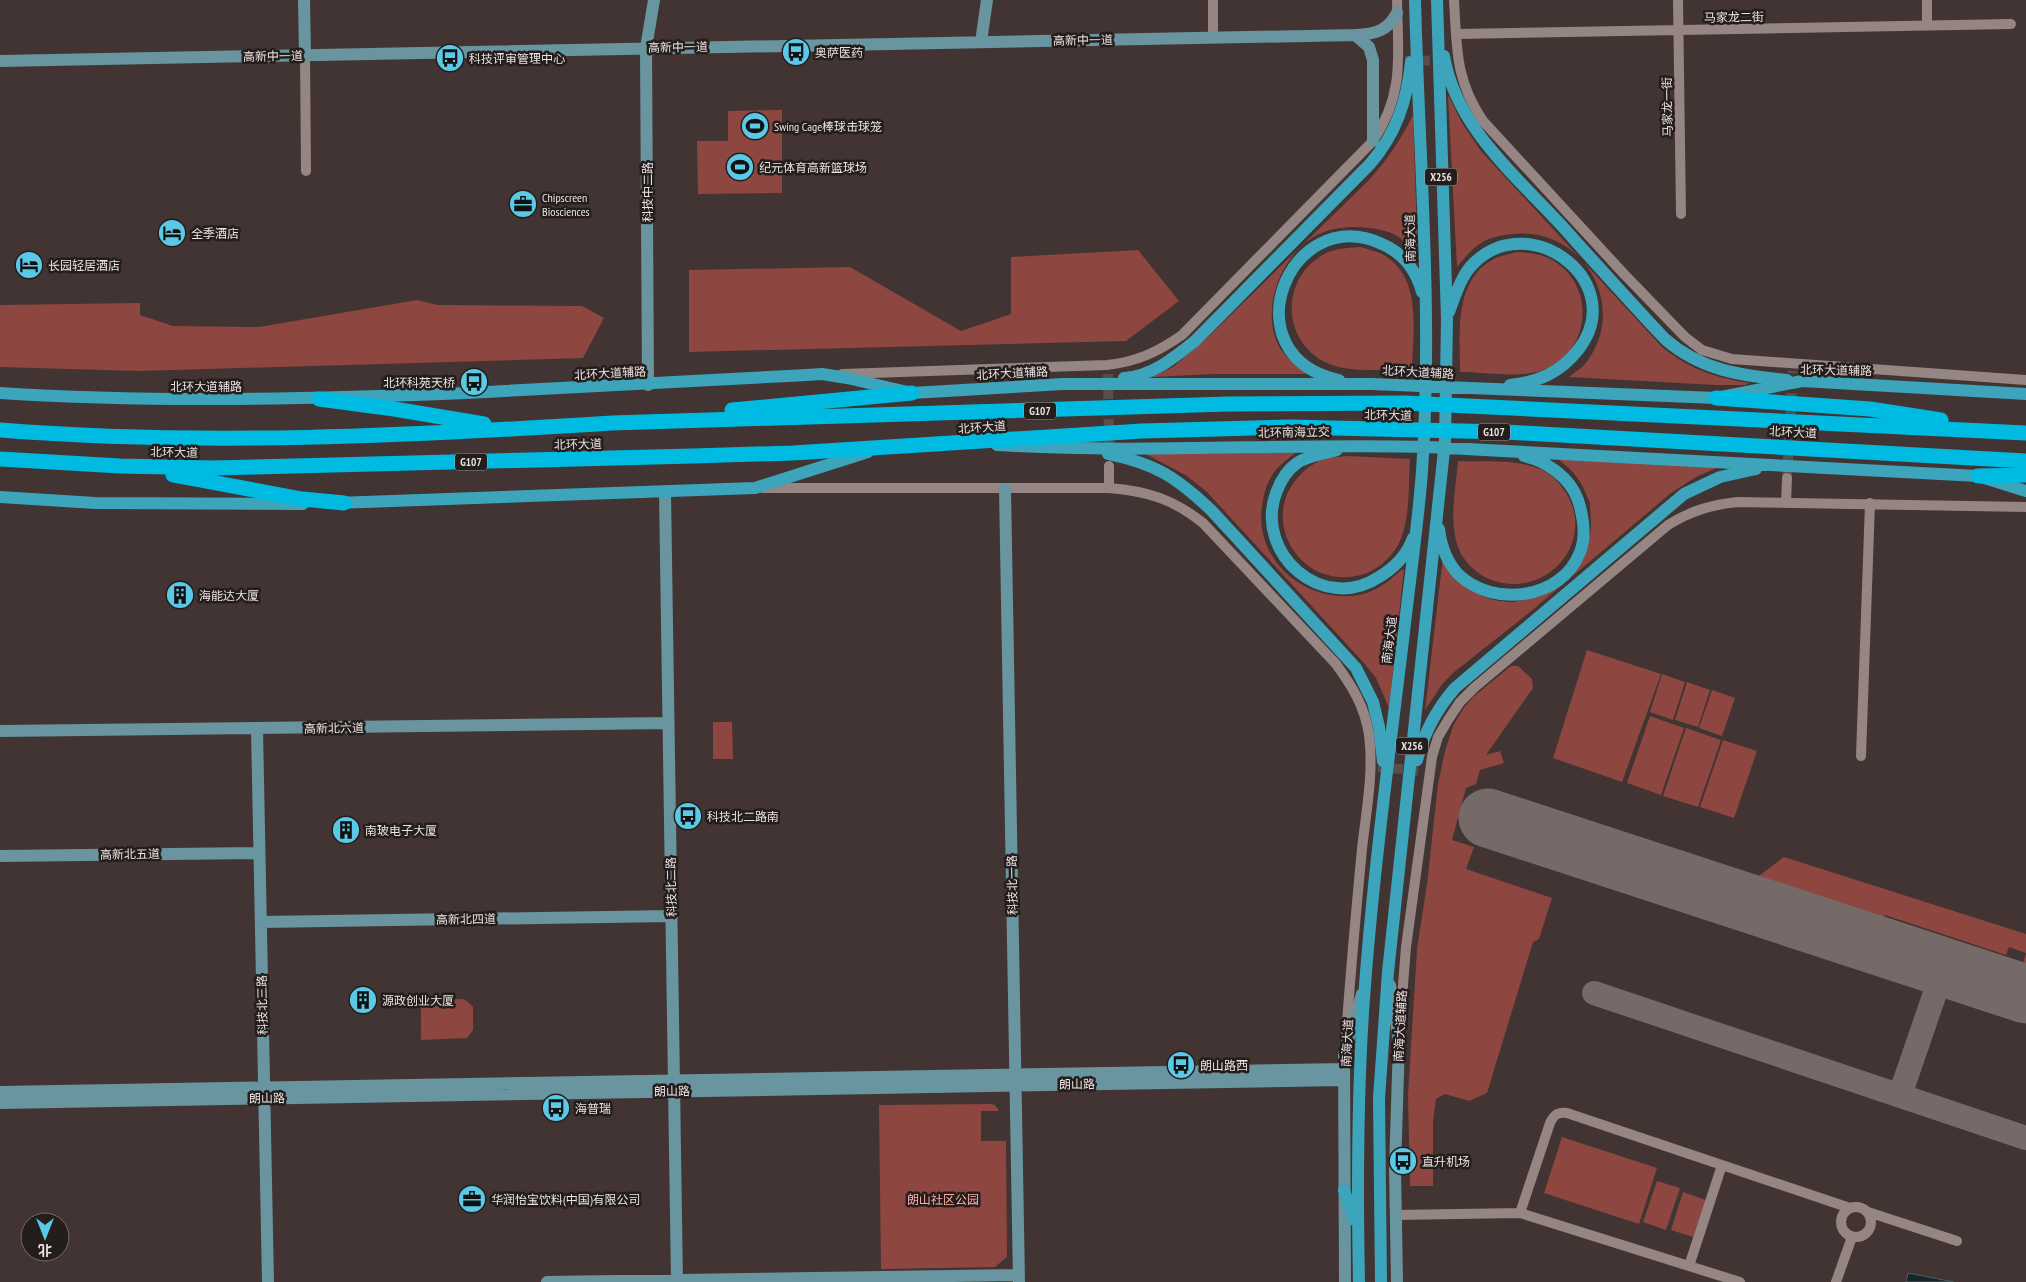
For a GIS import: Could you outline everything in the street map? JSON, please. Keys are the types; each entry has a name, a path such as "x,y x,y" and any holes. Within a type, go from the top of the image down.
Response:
{"highway":[{"path":"612,422 912,393"},
{"path":"1716,398 1870,408 1994,431"},
{"path":"319,399 523,428"},
{"name":"北环大道","path":"0,430 55,435 244,439 523,428 612,422 1229,404 1405,403 2026,433"},
{"name":"北环大道","path":"0,458 54,463 213,468 793,453 1142,431 1300,428 1505,432 2026,461"},
{"path":"120,466 302,498 344,503"},
{"path":"1978,476 2026,475"}],"main road":[{"name":"X256","path":"1381,1282 1379,1098 1388,972 1442,472 1446,399 1447,319 1437,3"},
{"path":"1437,3 1447,70 1456,96 1470,122 1501,161 1665,339 1678,351 1710,367 1732,373 1802,381"},
{"path":"1063,384 1128,378 1146,374 1178,355 1195,341 1261,276 1370,164 1387,143 1400,118 1409,78 1415,4"},
{"name":"南海大道","path":"1359,1282 1358,1113 1365,982 1422,472 1425,307 1423,198 1415,4"},
{"path":"1371,384 1348,382 1320,374 1309,368 1290,351 1280,328 1278,315 1281,291 1294,267 1314,247 1336,237 1349,236 1378,241 1390,247 1408,263 1418,280 1425,307"},
{"path":"1447,319 1459,286 1475,262 1484,255 1510,245 1537,246 1562,256 1583,277 1589,289 1592,302 1592,317 1588,332 1581,346 1562,368 1535,381 1478,389"},
{"name":"北环大道辅路","path":"0,393 88,399 319,399 648,385 822,374 912,393 1063,384 1371,384 1716,398 1802,381 2026,394"},
{"path":"962,443 1086,450 1145,463 1177,480 1190,490 1211,510 1356,668 1373,702 1379,727 1383,761 1382,823"},
{"path":"1359,445 1310,457 1298,462 1283,478 1274,497 1272,513 1273,529 1277,544 1285,558 1296,571 1310,581 1324,587 1342,589 1358,587 1374,581 1389,571 1411,544 1417,529"},
{"name":"北环南海立交","path":"1086,450 1359,445 1502,450"},
{"path":"0,497 114,503 344,503 755,488 887,447"},
{"path":"1502,450 1978,476 2026,491"},
{"path":"1437,520 1446,556 1457,573 1470,584 1486,592 1504,595 1523,594 1542,589 1559,580 1573,566 1581,551 1584,531 1583,514 1576,495 1564,478 1549,466 1532,458 1502,450"},
{"path":"1405,814 1422,742 1434,714 1455,688 1684,494 1720,477 1775,465"},
{"path":"1344,1190 1358,1229"}],"street":[{"path":"304,0 306,171"},
{"name":"科技中二路","path":"648,385 646,48 654,0"},
{"path":"981,42 987,0"},
{"path":"1213,0 1213,38"},
{"path":"1454,0 1456,34 1454,60 1469,99 1483,121 1617,267 1685,337 1702,350 1732,359 1793,368 2026,380"},
{"name":"马家龙一街","path":"1678,0 1681,214"},
{"path":"1927,0 1927,25"},
{"path":"822,374 1108,370 1152,354 1182,335 1373,141 1386,120 1393,101 1402,61 1398,35 1397,6"},
{"name":"高新中一道","path":"0,61 1356,35 1372,34 1390,25 1397,6"},
{"name":"马家龙二街","path":"1456,34 2011,24"},
{"path":"1356,35 1369,47 1373,60 1373,141"},
{"path":"1109,466 1109,488"},
{"path":"1787,478 1786,503 2026,507"},
{"path":"755,488 1109,488 1152,494 1189,511 1203,523 1330,656 1353,687 1363,709 1374,767 1354,926 1344,1054 1345,1282"},
{"name":"科技北一路","path":"1005,489 1019,1278"},
{"name":"科技北二路","path":"665,492 678,1281"},
{"name":"南海大道辅路","path":"1397,1282 1396,1215 1399,1041 1406,947 1425,772 1438,737 1460,702 1668,525 1690,513 1713,506 1737,502 1786,503"},
{"path":"1861,756 1870,503"},
{"name":"高新北六道","path":"0,731 668,723"},
{"name":"科技北三路","path":"257,729 268,1282"},
{"name":"高新北五道","path":"0,856 259,853"},
{"name":"高新北四道","path":"260,922 672,916"},
{"path":"1388,972 1399,1041"},
{"path":"1344,1054 1365,982"},
{"name":"朗山路","path":"0,1103 264,1093 1344,1075"},
{"name":"朗山路","path":"0,1092 264,1093"},
{"path":"1520,1213 1550,1123 1553,1116 1560,1112 1850,1208 1860,1207 1868,1212 1957,1241"},
{"path":"1689,1266 1722,1165"},
{"path":"1850,1208 1843,1214 1841,1223 1844,1232 1852,1237 1861,1236 1869,1231 1872,1221 1868,1212"},
{"path":"1396,1215 1520,1213 1740,1282"},
{"path":"1836,1282 1852,1237"},
{"path":"547,1282 1019,1278"}],"green space":[{"path":"1448,95 1462,123 1481,151 1579,257 1561,243 1538,235 1513,234 1488,239 1468,254 1457,267"},
{"name":"纪元体育高新篮球场","path":"782,110 782,193 698,194 697,141 728,141 728,111"},
{"path":"1413,115 1418,263 1405,242 1393,234 1378,229 1349,227 1317,235 1304,244 1283,270 1273,301 1272,318 1274,333 1283,352 1308,374 1214,374 1152,377 1173,367 1205,340 1368,181 1393,150"},
{"path":"1361,247 1380,253 1394,262 1403,274 1413,304 1412,369 1361,370 1332,365 1316,356 1304,344 1296,330 1292,314 1293,298 1298,282 1307,268 1330,251"},
{"path":"1138,250 1179,301 1126,341 689,352 689,270 850,267 961,331 1011,314 1011,257"},
{"path":"1517,252 1548,258 1557,263 1570,275 1578,290 1582,306 1582,322 1577,338 1569,352 1556,363 1540,371 1521,374 1460,372 1460,323 1466,291 1473,277 1483,266 1498,257"},
{"path":"1579,257 1663,348 1704,372 1749,383 1745,385 1715,385 1569,377 1584,365 1597,343 1603,320 1601,297 1593,276"},
{"path":"417,300 438,305 582,306 604,318 583,358 140,371 0,367 0,305 140,303 140,315 173,326 259,327"},
{"path":"1298,451 1275,471 1266,487 1262,506 1262,526 1266,544 1275,561 1288,574 1303,585 1320,593 1339,596 1359,595 1385,584 1404,569 1389,708 1376,678 1363,662 1207,492 1187,476 1144,453"},
{"path":"1347,456 1410,459 1408,503 1402,535 1395,550 1387,560 1367,573 1339,577 1319,572 1303,561 1291,546 1284,529 1283,510 1289,491 1305,470 1325,459"},
{"path":"1557,458 1721,466 1696,477 1671,493 1530,612 1453,673 1443,683 1425,710 1443,557 1466,587 1487,598 1513,602 1547,592 1590,536 1590,503 1581,483 1572,471"},
{"path":"1458,461 1508,462 1528,465 1544,471 1559,483 1572,505 1575,525 1572,544 1562,560 1549,573 1531,582 1511,584 1489,579 1465,560 1457,544 1454,524"},
{"path":"1587,650 1661,674 1622,782 1553,758"},
{"path":"1511,666 1518,666 1532,679 1533,688 1486,755 1500,751 1504,763 1480,770 1476,784 1466,788 1452,840 1474,847 1466,869 1552,898 1539,939 1533,942 1487,1093 1469,1101 1445,1094 1436,1099 1433,1121 1433,1186 1410,1186 1408,1095 1417,949 1427,884 1438,784 1453,726 1463,709 1473,697"},
{"path":"1662,674 1685,682 1673,720 1650,712"},
{"path":"1687,682 1710,690 1698,727 1675,720"},
{"path":"1712,690 1735,698 1722,736 1699,728"},
{"path":"1650,716 1684,728 1661,795 1627,783"},
{"path":"713,722 732,722 733,759 713,759"},
{"path":"1686,728 1721,740 1698,807 1663,796"},
{"path":"1723,740 1757,751 1734,818 1700,807"},
{"path":"1784,857 2026,934 2026,953 2009,947 2006,955 1885,915 1876,931 1743,888"},
{"path":"2026,953 2026,979 2019,977"},
{"path":"462,999 473,1007 473,1030 467,1038 421,1040 421,1000"},
{"name":"朗山社区公园","path":"879,1105 995,1105 999,1111 981,1111 981,1141 1006,1141 1007,1257 995,1267 881,1269"},
{"path":"1562,1137 1657,1168 1639,1224 1544,1193"},
{"path":"1657,1181 1680,1188 1666,1230 1643,1222"},
{"path":"1683,1192 1706,1200 1693,1237 1671,1230"}],"shaded area":[{"path":"1908,1273 1954,1282 1906,1282"}],"taxiway":[{"path":"1900,1095 1944,967"},
{"path":"1594,993 2026,1138"}],"runway":[{"path":"1488,818 2026,994"}],"tunnel":[{"path":"1405,61 1445,60"},
{"path":"1787,478 1793,371"},
{"path":"1108,374 1109,455"},
{"path":"1378,767 1421,771"}],"place":[{"name":"奥萨医药","path":"796,52"},
{"name":"科技评审管理中心","path":"450,58"},
{"name":"Swing Cage棒球击球笼","path":"755,126"},
{"name":"纪元体育高新篮球场","path":"740,167"},
{"name":"Chipscreen Biosciences","path":"523,204"},
{"name":"全季酒店","path":"172,233"},
{"name":"长园轻居酒店","path":"29,265"},
{"name":"北环科苑天桥","path":"474,382"},
{"name":"海能达大厦","path":"180,595"},
{"name":"科技北二路南","path":"688,816"},
{"name":"南玻电子大厦","path":"346,830"},
{"name":"源政创业大厦","path":"363,1000"},
{"name":"朗山路西","path":"1181,1065"},
{"name":"海普瑞","path":"556,1108"},
{"name":"直升机场","path":"1403,1161"},
{"name":"华润怡宝饮料(中国)有限公司","path":"472,1199"}]}
